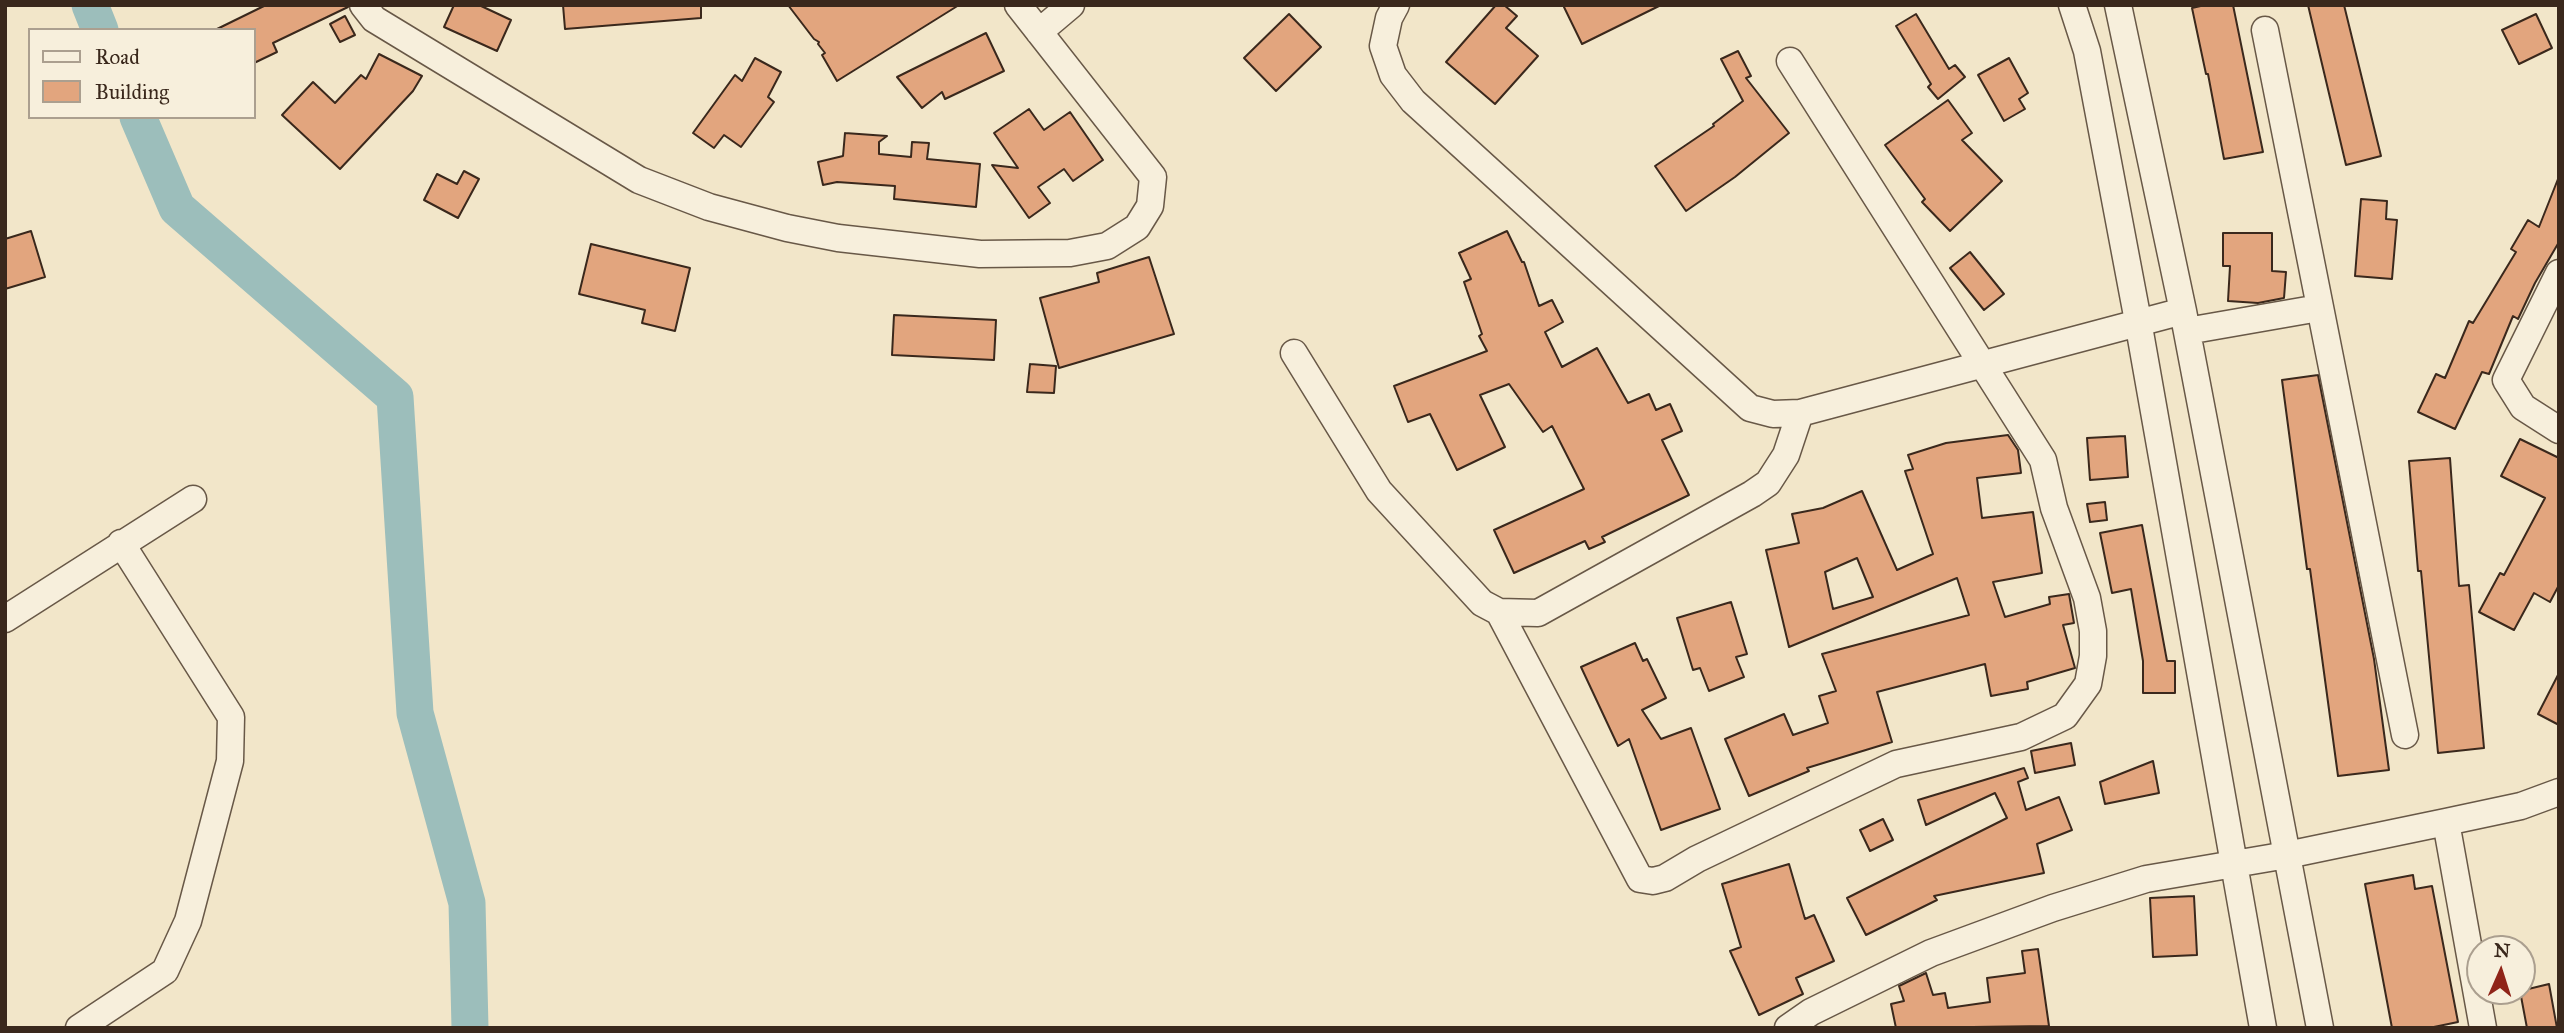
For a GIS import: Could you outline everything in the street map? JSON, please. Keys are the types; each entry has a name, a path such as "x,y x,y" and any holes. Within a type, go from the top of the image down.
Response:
{"street":[{"path":"362,5 374,19 639,180 709,207 787,228 838,238 953,252 1069,253 1107,246 1137,227 1150,206 1153,177 1018,5"},
{"path":"1039,32 1071,5"},
{"path":"1396,5 1389,18 1383,46 1393,75 1413,101 1751,408 1773,414 1800,413 2138,321 2185,321 2319,308"},
{"path":"2073,5 2087,51 2138,321 2263,1028"},
{"path":"2118,5 2185,321 2320,1028"},
{"path":"2266,30 2405,735"},
{"path":"1499,612 1640,879 1653,881 1665,878 1697,859 1896,764 2021,737 2064,716 2088,684 2094,656 2087,598 2054,508 2043,460 1790,61"},
{"path":"2559,273 2507,380 2523,407 2559,430"},
{"path":"1294,353 1379,491 1482,603 1499,612 1538,613 1752,494 1768,483 1786,454 1800,413"},
{"path":"5,618 193,499"},
{"path":"79,1028 165,971 188,921 230,761 231,717 121,543"},
{"path":"1788,1028 1811,1013 1931,953 2053,908 2146,879 2287,855 2446,822 2521,806 2559,792"},
{"path":"2446,822 2483,1028"}],"building":[{"path":"266,5 348,5 273,43 277,52 256,62 256,28 219,28"},
{"path":"454,5 479,5 511,20 497,51 444,27"},
{"path":"563,5 701,5 701,18 565,29"},
{"path":"788,5 959,5 837,81 822,55 825,53 819,42"},
{"path":"1496,5 1504,5 1517,16 1506,28 1538,56 1495,104 1446,62"},
{"path":"1563,5 1661,5 1582,44"},
{"path":"2233,5 2263,152 2224,159 2192,8"},
{"path":"2308,5 2344,5 2381,156 2346,165"},
{"path":"1289,14 1321,47 1276,91 1244,58"},
{"path":"1916,14 1949,69 1955,65 1965,77 1938,99 1928,87 1931,84 1896,26"},
{"path":"2536,14 2552,48 2519,64 2502,30"},
{"path":"345,16 355,35 340,42 330,24"},
{"path":"986,33 1004,71 945,99 942,92 922,108 897,77"},
{"path":"1738,51 1751,76 1746,78 1789,133 1735,177 1686,211 1655,166 1714,126 1713,124 1743,101 1721,59"},
{"path":"379,54 422,76 413,91 340,169 282,115 313,82 335,103 361,75 366,79"},
{"path":"755,58 781,72 768,97 774,102 741,147 724,135 714,148 693,133 735,75 742,81"},
{"path":"2009,58 2028,93 2019,99 2025,109 2004,121 1978,75"},
{"path":"1948,100 1972,133 1962,140 2002,181 1950,231 1922,202 1925,199 1885,145"},
{"path":"1029,109 1044,130 1070,112 1103,160 1073,181 1064,169 1038,187 1050,203 1029,218 992,165 1018,168 994,133"},
{"path":"845,133 887,136 879,142 879,154 911,157 912,142 929,143 927,159 980,164 976,207 894,199 895,186 837,182 823,185 818,162 843,156"},
{"path":"464,171 479,179 458,218 424,200 437,174 457,184"},
{"path":"2558,179 2559,242 2518,319 2513,316 2489,374 2482,372 2455,429 2418,412 2436,374 2445,378 2469,321 2473,323 2516,252 2511,249 2528,220 2539,227"},
{"path":"2361,199 2387,201 2386,219 2397,220 2392,279 2355,276"},
{"path":"31,231 45,277 5,289 5,239"},
{"path":"1507,231 1524,262 1539,306 1552,300 1563,322 1545,332 1562,367 1597,348 1628,403 1649,394 1656,410 1670,404 1682,431 1662,440 1689,495 1602,537 1605,542 1589,549 1585,541 1514,573 1494,530 1584,489 1552,426 1543,432 1509,384 1480,395 1505,447 1457,470 1430,414 1408,422 1394,386 1487,351 1479,336 1482,334 1464,282 1471,279 1459,253"},
{"path":"2223,233 2272,233 2272,271 2286,272 2284,298 2258,303 2228,301 2230,266 2223,266"},
{"path":"591,244 690,268 675,331 642,323 645,310 579,294"},
{"path":"1970,252 2004,294 1984,310 1950,268"},
{"path":"1149,257 1174,334 1059,368 1040,298 1099,282 1097,273"},
{"path":"894,315 996,320 994,360 892,355"},
{"path":"1030,364 1056,366 1054,393 1027,392"},
{"path":"2318,375 2374,659 2389,770 2338,776 2282,380"},
{"path":"2008,435 2018,450 2021,473 1977,478 1982,518 2033,512 2042,573 1993,582 2005,617 2050,604 2049,597 2069,594 2074,623 2063,625 2075,668 2027,682 2028,689 1991,696 1985,664 1877,692 1892,742 1807,768 1809,771 1749,796 1725,739 1784,714 1793,735 1828,723 1819,696 1836,691 1822,654 1969,615 1957,578 1789,647 1766,550 1799,543 1792,514 1823,508 1862,491 1897,570 1933,554 1905,471 1913,469 1908,455 1946,443","holes":["1857,558 1873,597 1833,609 1825,572"]},
{"path":"2125,436 2128,477 2090,480 2087,438"},
{"path":"2520,439 2559,458 2559,585 2550,602 2534,593 2514,630 2479,612 2500,573 2504,575 2545,498 2501,476"},
{"path":"2450,458 2459,586 2469,585 2484,748 2438,753 2409,461"},
{"path":"2105,502 2107,520 2090,522 2087,504"},
{"path":"2142,525 2167,661 2175,661 2175,693 2143,693 2143,661 2131,589 2112,593 2100,533"},
{"path":"1731,602 1747,654 1736,657 1744,677 1709,691 1700,668 1693,670 1677,618"},
{"path":"1635,643 1643,661 1647,659 1666,698 1642,710 1661,739 1691,728 1720,809 1661,830 1629,739 1618,746 1581,667"},
{"path":"2559,673 2559,725 2538,714"},
{"path":"2071,743 2075,765 2035,773 2031,751"},
{"path":"2153,761 2159,793 2105,804 2100,782"},
{"path":"2024,768 2028,778 2018,782 2026,810 2059,797 2072,830 2037,844 2044,873 1934,896 1937,900 1866,935 1847,898 2007,818 1995,793 1926,825 1918,800"},
{"path":"1883,819 1893,840 1870,851 1860,830"},
{"path":"1789,864 1805,919 1814,915 1834,961 1796,978 1803,994 1759,1015 1730,951 1741,947 1722,884"},
{"path":"2413,875 2415,889 2432,886 2458,1022 2429,1028 2392,1028 2365,884"},
{"path":"2194,896 2197,955 2153,957 2150,898"},
{"path":"2038,949 2049,1026 1896,1028 1891,1004 1904,1001 1899,986 1926,973 1933,995 1945,993 1948,1008 1990,1002 1987,978 2025,973 2022,951"},
{"path":"2549,984 2557,1028 2527,1028 2523,1005 2536,1005 2536,987"}],"waterway":[{"path":"90,5 99,28"},
{"path":"139,119 177,208 395,397 415,713 467,903 470,1028"}]}
